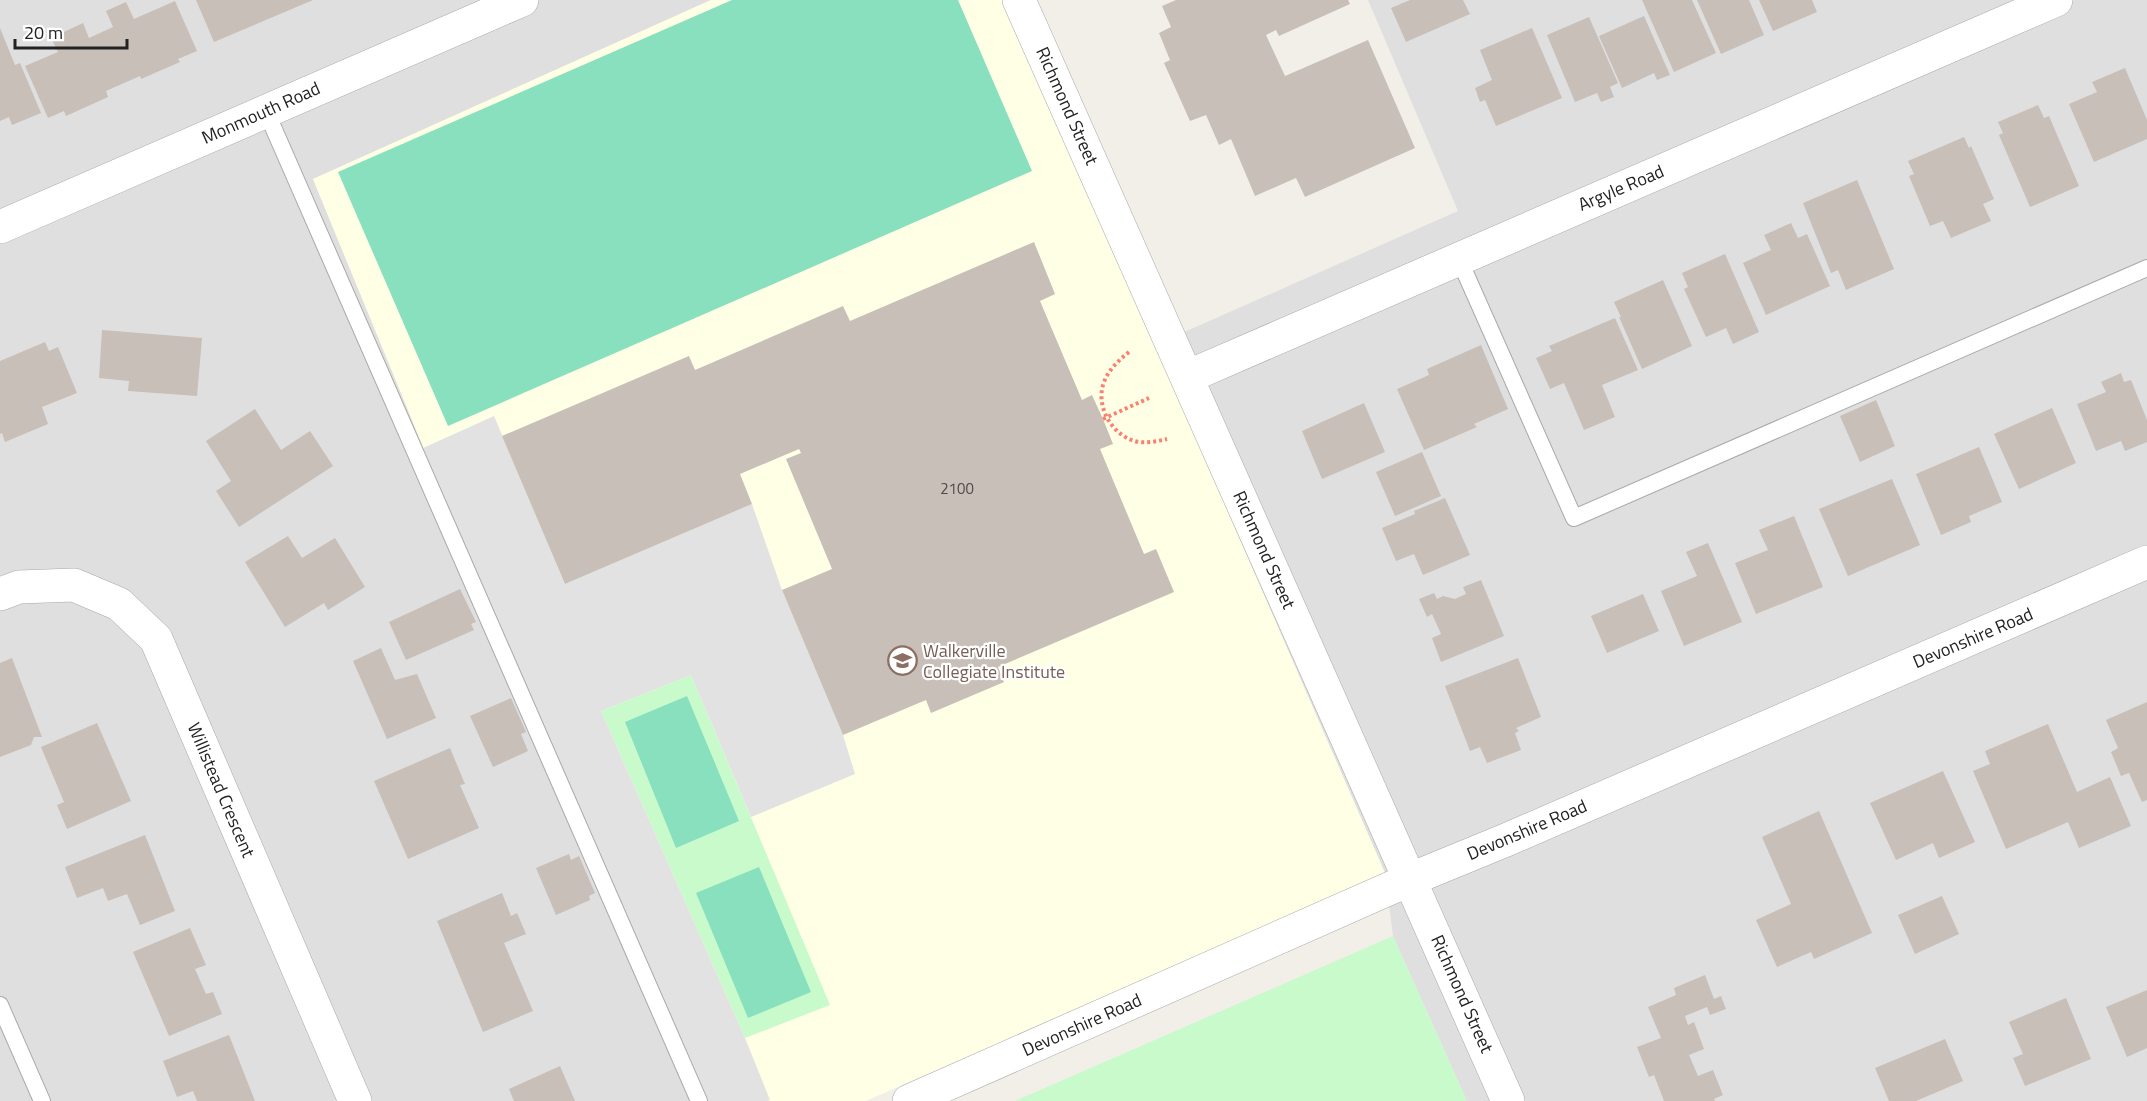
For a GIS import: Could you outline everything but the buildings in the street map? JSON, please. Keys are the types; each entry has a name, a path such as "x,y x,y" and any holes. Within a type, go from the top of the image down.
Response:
{"street":[{"name":"Monmouth Road","path":"0,227 522,0"},
{"name":"Richmond Street","path":"1019,0 1508,1101"},
{"name":"Argyle Road","path":"1187,376 2056,0"},
{"name":"Devonshire Road","path":"909,1101 1411,879 2147,562"},
{"name":"Willistead Crescent","path":"0,594 20,587 74,585 119,604 156,639 355,1101"}],"lane":[{"path":"266,111 699,1101"},
{"path":"1459,259 1574,518 2147,268"},
{"path":"0,1005 42,1101"}],"path":[{"path":"1129,352 1109,372 1103,385 1102,399 1105,419 1124,436 1136,441 1151,442 1167,439"},
{"path":"1105,419 1149,398"}],"shaded area":[{"path":"0,0 711,0 313,179 692,1101 0,1101"},
{"name":"Walkerville Collegiate Institute","path":"711,0 1009,0 1155,345 1385,873 866,1101 692,1101 313,179"},
{"path":"1368,0 2147,0 2147,1101 1467,1101 1393,936 1385,873 1155,345 1458,211"},
{"path":"494,416 565,584 752,504 782,590 843,735 855,774 751,817 691,675 601,711 770,1100 692,1101 423,448"}],"green space":[{"path":"732,0 958,0 1032,171 448,426 338,172"},
{"path":"691,675 830,1005 745,1038 601,711"},
{"path":"687,696 739,821 676,848 625,722"},
{"path":"759,867 811,992 748,1018 696,893"},
{"path":"1393,936 1467,1101 1015,1101"}],"place":[{"name":"Walkerville Collegiate Institute","path":"902,661"}]}
